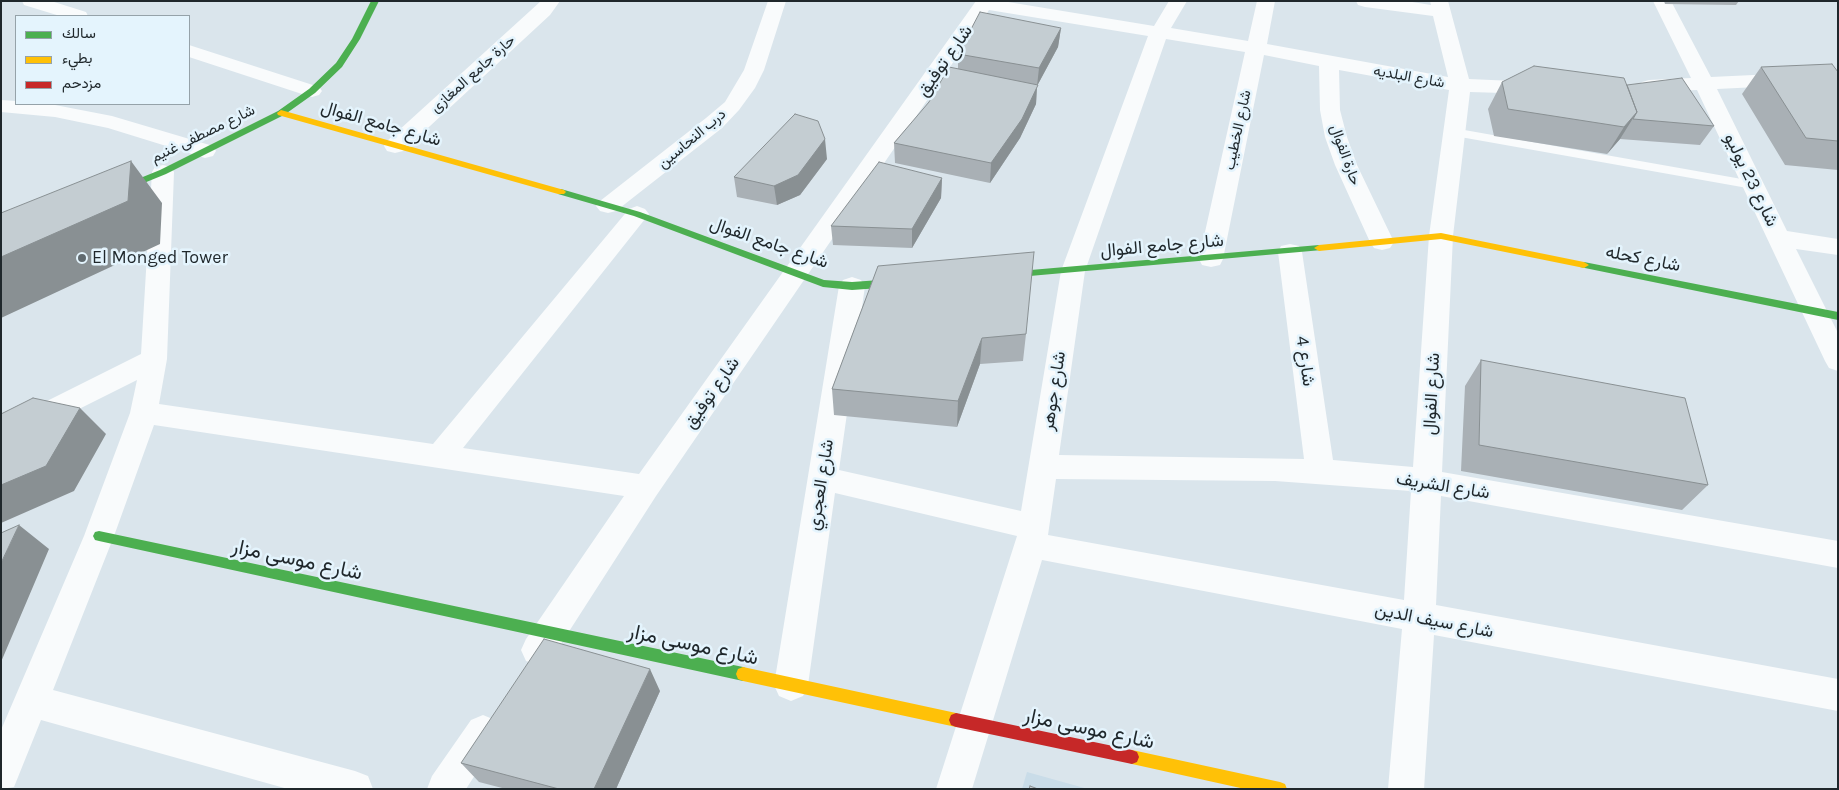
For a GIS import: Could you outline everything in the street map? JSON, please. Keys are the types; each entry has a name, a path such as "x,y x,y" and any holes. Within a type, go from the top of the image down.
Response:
{"street":[{"path":"31,1 73,14 84,1"},
{"name":"شارع مصطفى غنيم","path":"100,198 163,172 281,113 312,91 339,65 356,39 375,1"},
{"name":"حارة جامع المغازى","path":"395,146 543,11 551,1"},
{"name":"درب النحاسين","path":"608,206 714,123 732,106 745,88 754,70 777,1"},
{"name":"شارع جوهر","path":"954,789 1032,536 1073,271 1159,33 1178,1"},
{"name":"شارع الخطيب","path":"1211,259 1266,1"},
{"path":"1365,1 1441,7"},
{"name":"شارع 23 يوليو","path":"1662,1 1705,85 1838,361"},
{"name":"شارع البلديه","path":"985,3 1256,48 1460,86 1555,88"},
{"name":"شارع توفيق","path":"522,674 646,487 985,3"},
{"name":"شارع الفوال","path":"1406,789 1419,618 1441,236 1460,86 1441,7"},
{"path":"190,50 312,91"},
{"name":"حارة الفوال","path":"1329,62 1330,110 1336,137 1346,165 1382,242"},
{"path":"1635,86 1705,85 1838,77"},
{"path":"1,106 55,111 112,122 205,151"},
{"name":"شارع جامع الفوال","path":"281,113 637,214 823,283 852,286 919,281"},
{"path":"1,774 98,536 144,413 154,359 163,172"},
{"path":"440,456 637,214"},
{"name":"شارع جامع الفوال","path":"986,277 1290,252 1441,236"},
{"name":"شارع كحله","path":"1441,236 1838,316"},
{"path":"1778,238 1838,247"},
{"name":"شارع 4","path":"1290,252 1320,471"},
{"name":"شارع العجري","path":"791,685 852,286"},
{"path":"1,437 154,359"},
{"path":"144,413 646,487"},
{"name":"شارع الشريف","path":"1042,467 1320,471 1427,481 1838,556"},
{"name":"شارع سيف الدين","path":"822,478 1032,536 1419,618 1838,695"},
{"name":"شارع موسى مزار","path":"98,536 1280,789"},
{"path":"32,701 355,789"},
{"path":"445,789 495,715"}],"lane":[{"path":"1453,132 1753,185"}],"shaded area":[{"path":"1027,772 1088,789 1022,789"}],"building":[{"path":"980,12 1061,28 1039,68 958,54"},
{"path":"1832,64 1838,72 1838,141 1806,138 1761,67"},
{"path":"1534,66 1624,78 1637,112 1624,127 1508,109 1502,82"},
{"path":"949,67 1038,85 1022,119 991,163 894,143 929,102"},
{"path":"1682,78 1714,126 1633,119 1637,112 1627,85"},
{"path":"795,114 818,121 825,139 798,175 774,186 734,177"},
{"path":"131,161 128,201 1,257 1,213"},
{"path":"879,162 942,178 912,229 831,226"},
{"path":"1034,252 1026,334 982,338 958,401 832,389 878,266"},
{"path":"1481,360 1685,398 1708,485 1479,445"},
{"path":"33,398 80,408 46,466 1,485 1,414"},
{"path":"19,525 1,563 1,533"},
{"path":"544,639 650,669 594,789 559,789 461,763"}],"traffic: fast":[{"path":"109,194 163,172 281,113 312,91 339,65 356,39 375,1"},
{"path":"561,192 637,214 823,283 852,286 908,282"},
{"path":"996,276 1319,248"},
{"path":"1584,265 1838,316"},
{"path":"99,536 743,674"}],"traffic: slow":[{"path":"281,113 561,192"},
{"path":"1319,248 1441,236 1584,265"},
{"path":"743,674 956,720"},
{"path":"1132,757 1280,789"}],"traffic: jam":[{"path":"956,720 1132,757"}],"place":[{"name":"El Monged Tower","path":"82,258"}]}
